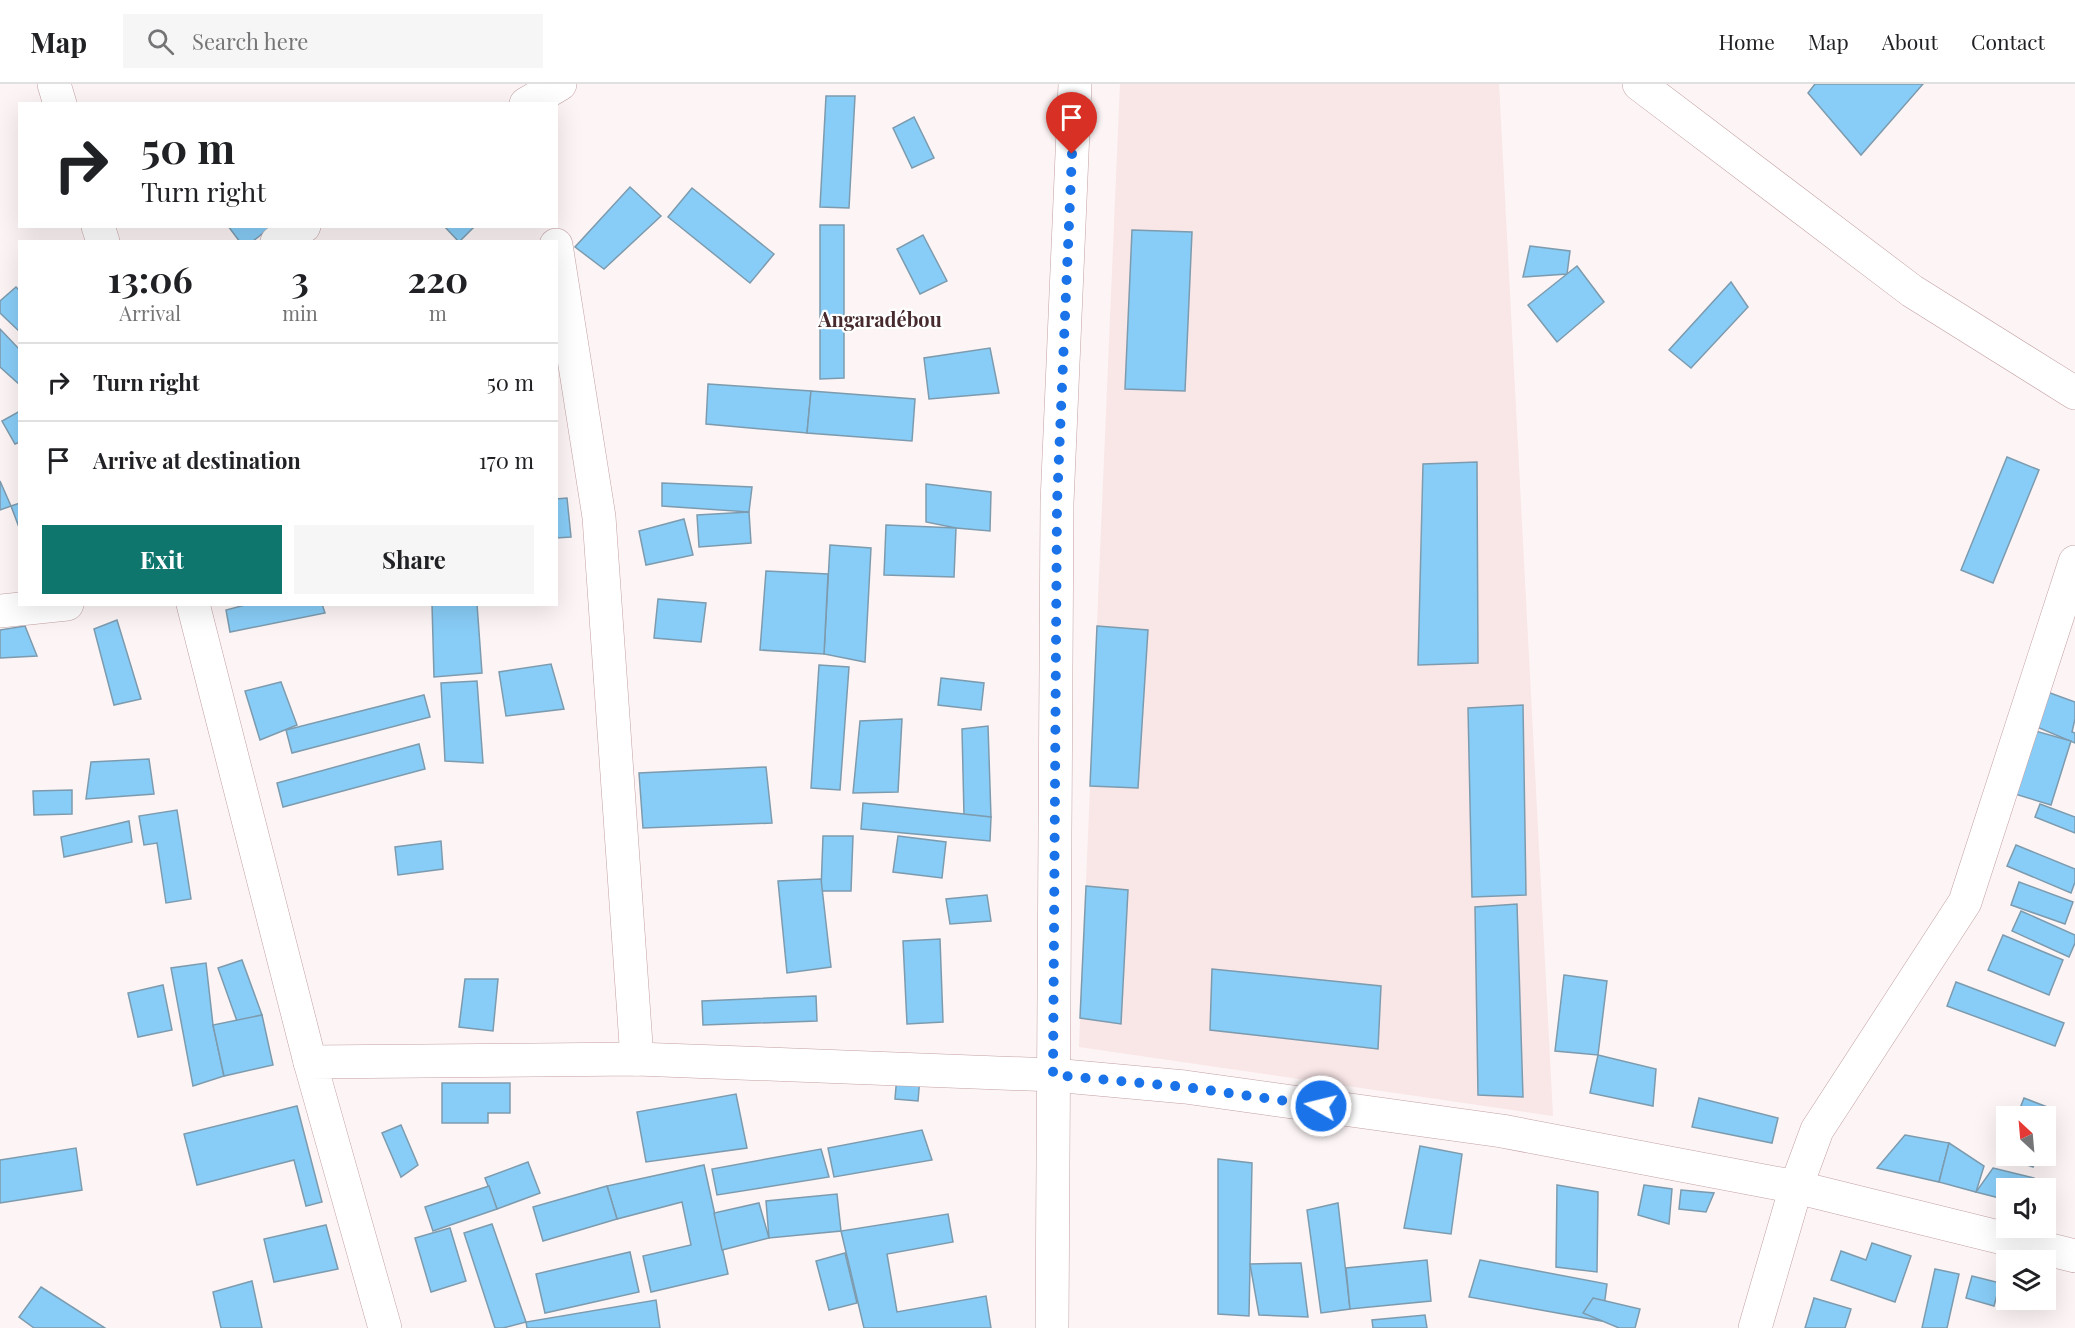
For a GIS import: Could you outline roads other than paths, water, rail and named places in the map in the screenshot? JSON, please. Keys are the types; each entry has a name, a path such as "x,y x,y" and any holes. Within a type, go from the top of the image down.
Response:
{"street":[{"path":"54,84 59,102"},
{"path":"1052,1328 1057,503 1075,84"},
{"path":"1639,84 1912,291 2075,393"},
{"path":"280,240 301,228"},
{"path":"558,256 599,517 637,1059"},
{"path":"1755,1328 1796,1187 1817,1130 1965,902 2075,562"},
{"path":"0,611 48,606"},
{"path":"195,606 310,1062 386,1328"},
{"path":"310,1062 637,1059 1053,1075 1185,1087 1502,1131 1796,1187 2075,1256"}],"district":[{"name":"Angaradébou","path":"880,318"}]}
